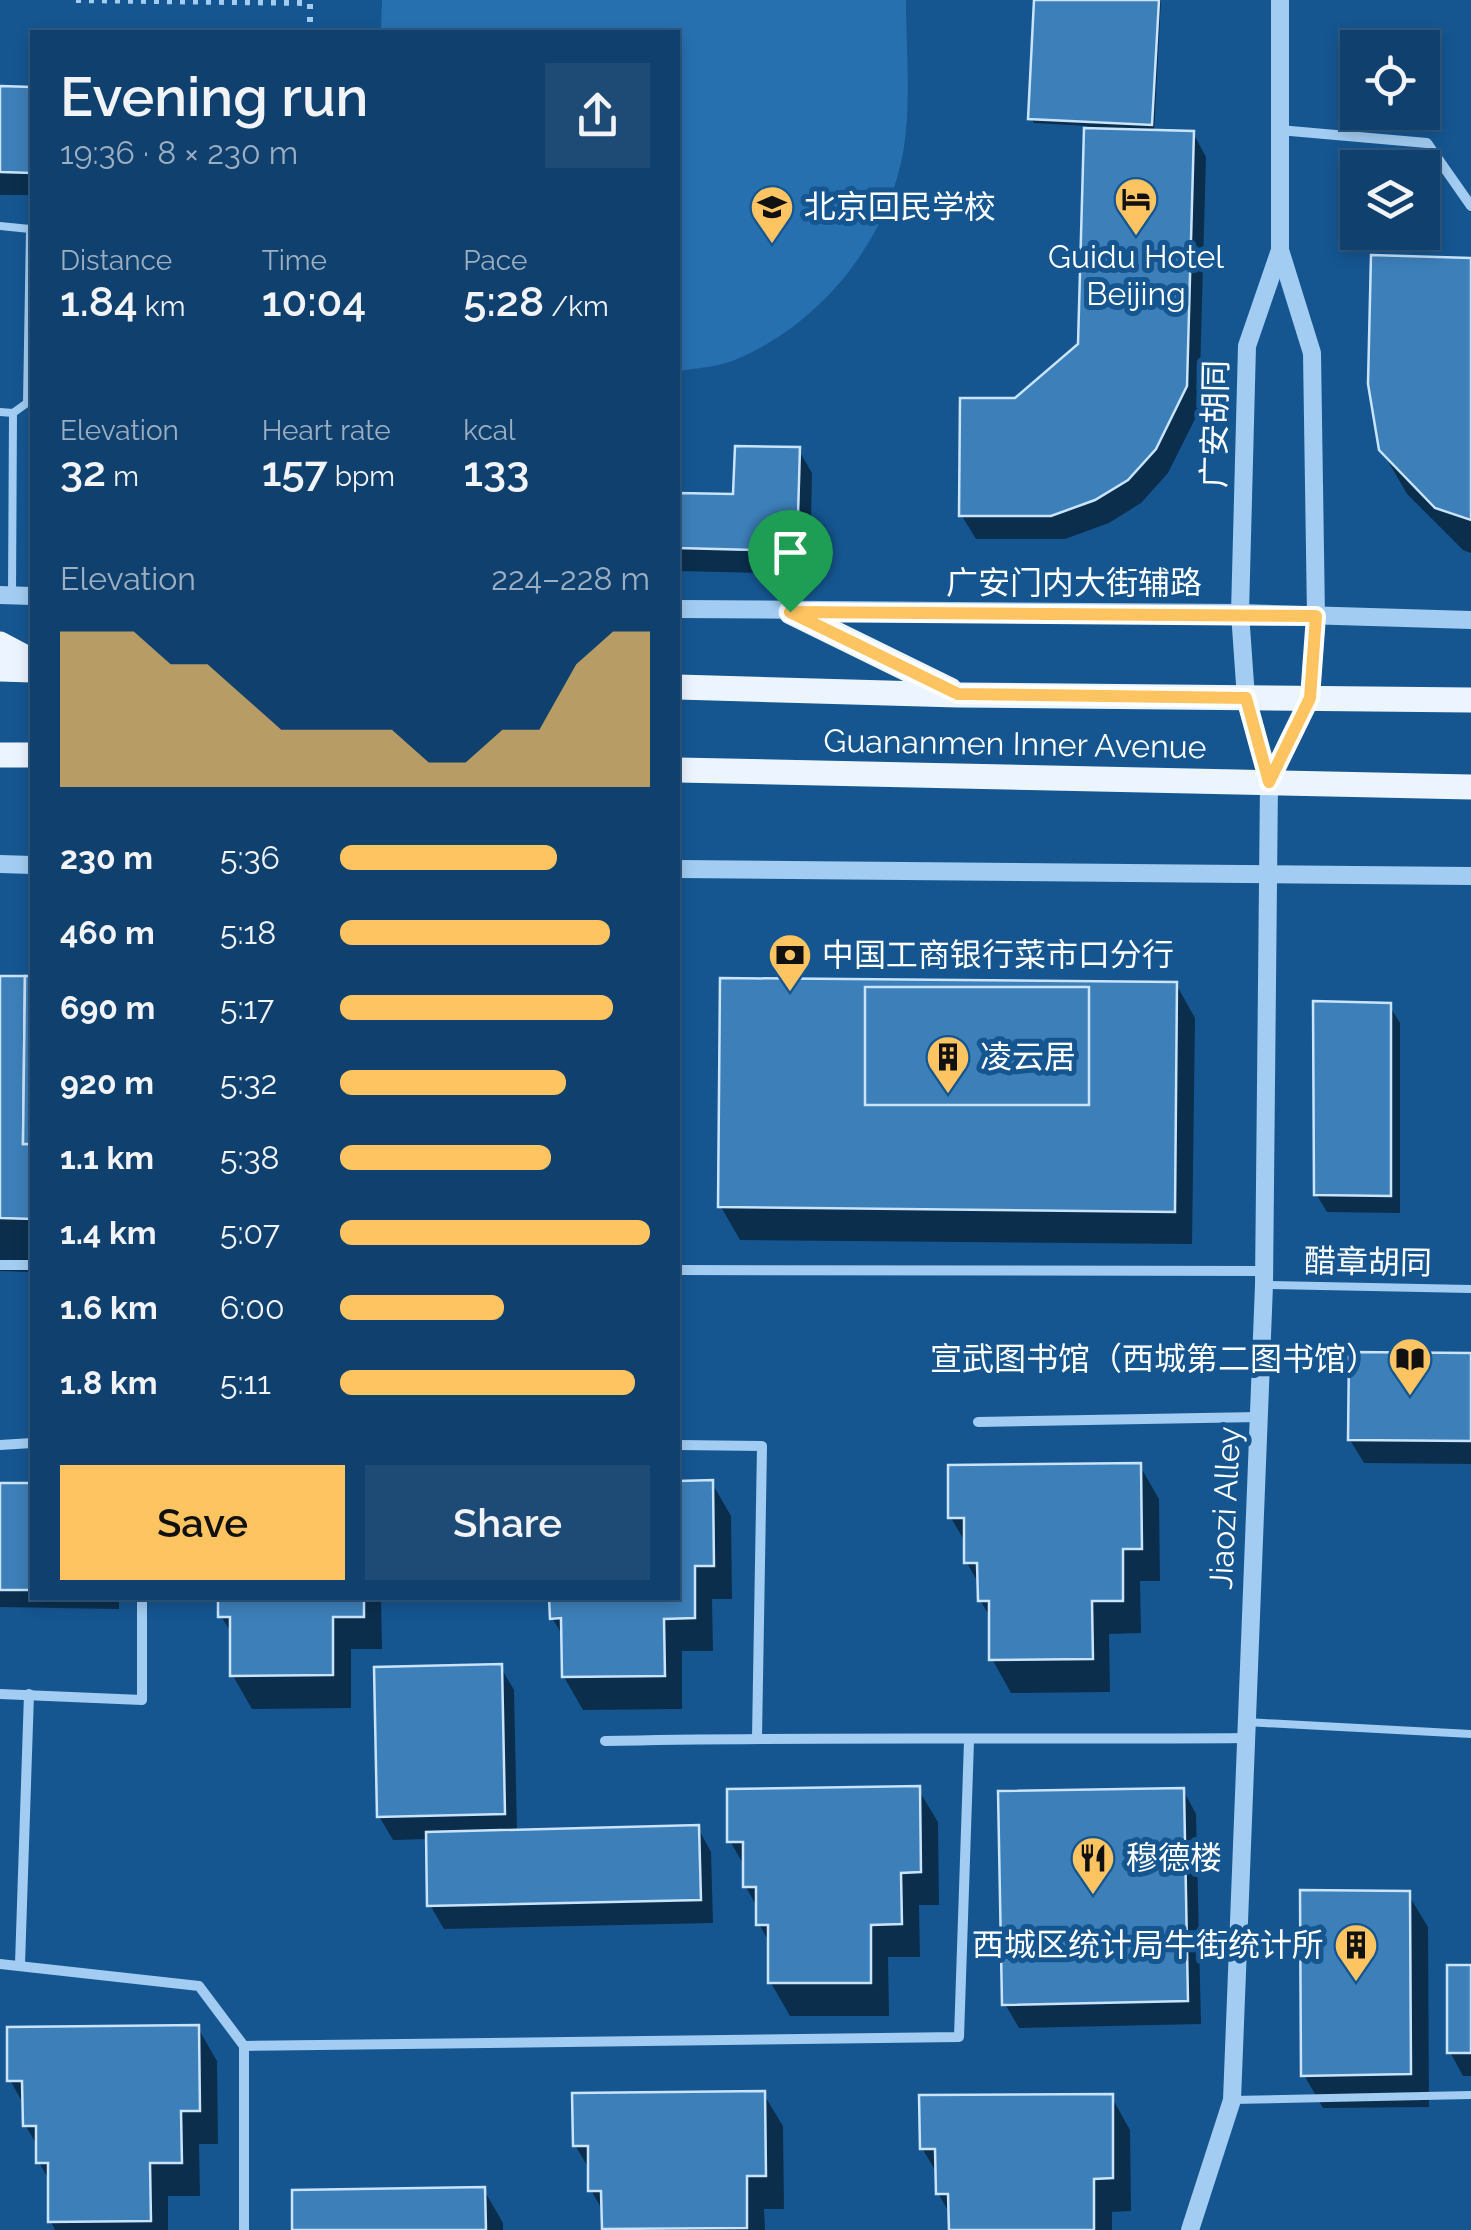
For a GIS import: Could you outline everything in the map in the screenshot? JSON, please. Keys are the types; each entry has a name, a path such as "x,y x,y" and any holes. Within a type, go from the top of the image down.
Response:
{"main road":[{"path":"790,612 958,694"},
{"path":"0,644 30,659"},
{"path":"0,669 30,670"},
{"name":"Guananmen Inner Avenue","path":"680,687 1471,700"},
{"path":"0,755 30,756"},
{"name":"Guananmen Inner Avenue","path":"680,770 1471,786"}],"street":[{"path":"1269,782 1310,698 1316,616 1312,353 1280,250 1280,0"},
{"path":"1279,130 1427,143 1471,206"},
{"name":"广安胡同","path":"1269,782 1246,698 1240,614 1247,346 1280,250"},
{"name":"广安门内大街辅路","path":"680,609 1471,620"},
{"name":"Jiaozi Alley","path":"1190,2230 1232,2100 1264,1278 1269,782"},
{"path":"0,864 30,864"},
{"path":"680,870 1471,876"},
{"path":"0,1264 30,1265"},
{"path":"680,1270 1264,1278"},
{"path":"978,1422 1259,1417"},
{"path":"0,1445 30,1443"},
{"path":"680,1445 762,1446 757,1738"},
{"path":"0,1694 142,1700 142,1600"},
{"path":"20,1964 29,1694"},
{"path":"605,1740 968,1740 1246,1730"},
{"path":"244,2046 959,2037 968,1740"},
{"path":"0,1964 199,1986 244,2046 244,2230"}],"lane":[{"path":"0,226 30,229"},
{"path":"0,412 13,413 27,403 30,272"},
{"path":"6,595 13,413"},
{"name":"醋章胡同","path":"1264,1278 1471,1289"},
{"path":"1246,1730 1471,1734"},
{"path":"1232,2100 1471,2095"}],"path":[{"path":"76,0 310,2 310,30"}],"shaded area":[{"name":"北京回民学校","path":"382,0 906,0 908,81 900,166 873,236 828,296 770,342 737,359 680,371 680,30 381,30"}],"building":[{"path":"1034,0 1159,0 1152,125 1028,119"},
{"path":"0,86 30,87 30,173 0,172"},
{"name":"Guidu Hotel Beijing","path":"1084,128 1194,131 1187,386 1156,449 1128,480 1095,500 1051,516 959,516 960,398 1015,398 1078,344"},
{"path":"1371,255 1471,258 1471,520 1435,508 1379,450 1368,384"},
{"path":"735,446 800,447 797,551 680,548 680,493 733,494"},
{"path":"0,976 25,976 23,1144 30,1144 30,1219 0,1218"},
{"path":"25,976 30,976 30,1144 23,1144"},
{"name":"凌云居","path":"720,978 1177,982 1175,1212 718,1207"},
{"path":"865,987 1089,987 1089,1105 865,1105"},
{"path":"1313,1001 1391,1003 1391,1196 1314,1195"},
{"name":"宣武图书馆（西城第二图书馆）","path":"1349,1352 1471,1353 1471,1441 1348,1440"},
{"path":"1141,1463 1142,1549 1123,1549 1123,1601 1092,1601 1093,1659 989,1660 989,1601 978,1601 977,1563 964,1563 964,1518 948,1518 948,1465"},
{"path":"713,1480 714,1566 695,1566 695,1618 664,1619 665,1676 562,1677 561,1618 550,1619 549,1600 680,1600 680,1481"},
{"path":"0,1483 30,1483 30,1590 0,1590"},
{"path":"218,1600 364,1600 364,1617 333,1617 333,1675 230,1676 230,1617 218,1617"},
{"path":"502,1664 505,1814 377,1817 374,1667"},
{"path":"920,1786 921,1872 901,1873 902,1924 871,1925 871,1983 768,1983 768,1925 756,1925 756,1887 743,1887 743,1842 727,1842 727,1789"},
{"name":"穆德楼","path":"1184,1788 1188,2001 1002,2005 998,1791"},
{"path":"699,1825 701,1900 427,1906 426,1832"},
{"name":"西城区统计局牛街统计所","path":"1300,1890 1410,1891 1411,2074 1301,2076"},
{"path":"1447,1965 1471,1965 1471,2053 1447,2053"},
{"path":"199,2025 200,2111 181,2111 182,2163 150,2163 151,2221 48,2222 48,2163 36,2163 36,2126 23,2126 22,2081 7,2081 7,2027"},
{"path":"765,2091 766,2176 747,2176 747,2228 602,2229 601,2191 588,2191 588,2146 573,2146 572,2093"},
{"path":"1113,2094 1113,2178 1094,2179 1094,2230 949,2230 948,2194 936,2194 935,2149 920,2149 919,2095"},
{"path":"485,2187 486,2230 292,2230 292,2190"}],"place":[{"name":"Guidu Hotel Beijing","path":"1136,237"},
{"name":"北京回民学校","path":"772,245"},
{"name":"中国工商银行菜市口分行","path":"790,993"},
{"name":"凌云居","path":"948,1095"},
{"name":"宣武图书馆（西城第二图书馆）","path":"1410,1397"},
{"name":"穆德楼","path":"1093,1896"},
{"name":"西城区统计局牛街统计所","path":"1356,1983"}],"route":[{"path":"790,612 1316,616 1310,698 1269,782 1246,698 958,694 790,612"}]}
